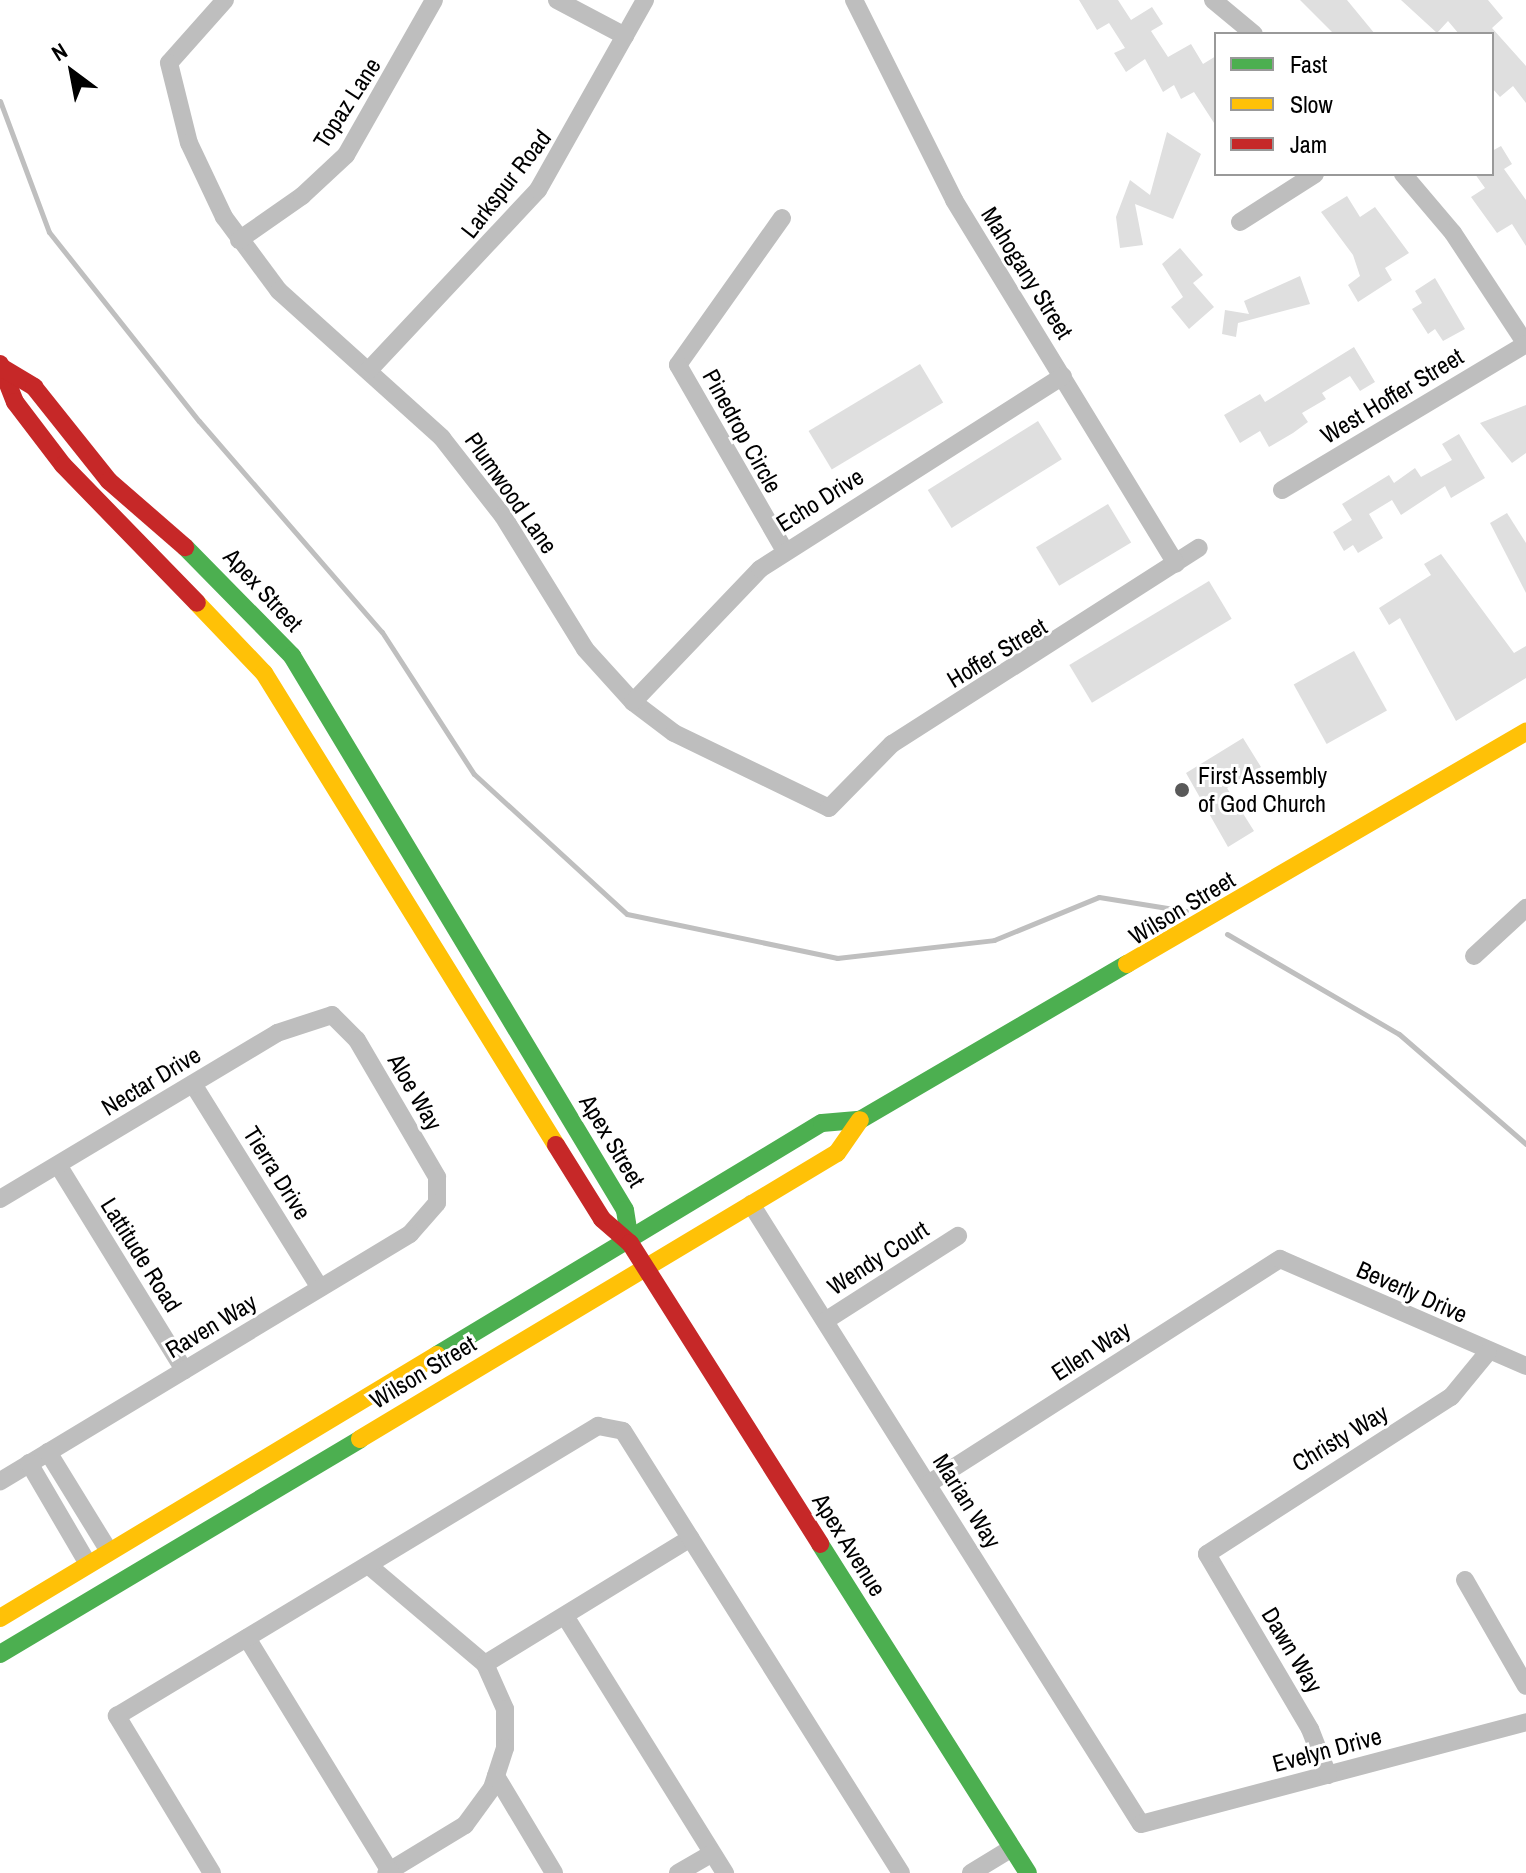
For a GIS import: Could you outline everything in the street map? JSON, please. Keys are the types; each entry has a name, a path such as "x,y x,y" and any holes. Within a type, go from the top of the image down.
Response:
{"main road":[{"name":"Apex Street","path":"0,366 34,387 109,481 227,583 292,656 625,1210 630,1243"},
{"name":"Apex Street","path":"0,366 15,402 63,465 264,673 602,1219 630,1243"},
{"name":"Wilson Street","path":"0,1654 837,1153 860,1120 1526,732"},
{"name":"Wilson Street","path":"0,1618 630,1243 822,1123 860,1120"},
{"name":"Apex Avenue","path":"630,1243 1028,1873"}],"street":[{"name":"Plumwood Lane","path":"225,0 169,63 189,143 239,240 279,291 369,370 477,480 585,649 633,702 696,745 829,808"},
{"name":"Topaz Lane","path":"239,240 302,196 346,155 434,0"},
{"path":"557,0 625,36"},
{"name":"Larkspur Road","path":"369,370 538,190 645,0"},
{"name":"Mahogany Street","path":"854,0 954,200 1176,563"},
{"path":"1213,0 1252,32"},
{"path":"1240,222 1312,176"},
{"path":"1405,176 1453,233 1526,344"},
{"name":"Pinedrop Circle","path":"782,218 678,365 785,551"},
{"name":"West Hoffer Street","path":"1282,490 1526,344"},
{"name":"Echo Drive","path":"633,702 736,589 785,551 1063,376"},
{"name":"Hoffer Street","path":"829,808 892,744 1074,635 1199,548"},
{"path":"1474,956 1526,908"},
{"name":"Nectar Drive","path":"0,1199 277,1033 332,1015"},
{"name":"Aloe Way","path":"332,1015 357,1040 437,1177 437,1203"},
{"name":"Tierra Drive","path":"193,1084 320,1288"},
{"name":"Lattitude Road","path":"58,1165 184,1370"},
{"name":"Raven Way","path":"0,1481 410,1234 437,1203"},
{"name":"Marian Way","path":"751,1204 1141,1824"},
{"name":"Wendy Court","path":"825,1321 958,1236"},
{"name":"Beverly Drive","path":"1280,1259 1526,1366"},
{"name":"Ellen Way","path":"928,1484 1280,1259"},
{"name":"Christy Way","path":"1207,1554 1451,1397 1488,1352"},
{"path":"212,1873 117,1716 598,1426 623,1431 901,1873"},
{"path":"48,1452 109,1551"},
{"path":"29,1463 88,1564"},
{"path":"485,1664 691,1538"},
{"name":"Dawn Way","path":"1207,1554 1310,1729 1328,1775"},
{"path":"247,1638 388,1872 465,1825 496,1776 505,1709 485,1664 368,1565"},
{"path":"1465,1580 1526,1686"},
{"path":"565,1616 725,1873"},
{"name":"Evelyn Drive","path":"1141,1824 1526,1722"},
{"path":"496,1776 554,1873"},
{"path":"971,1873 1012,1848"},
{"path":"678,1873 712,1853"}],"building":[{"path":"1079,0 1118,0 1131,20 1152,7 1163,24 1151,31 1168,57 1191,44 1203,64 1214,57 1214,123 1194,92 1181,99 1174,85 1163,92 1145,59 1126,72 1114,53 1125,48 1109,23 1097,30"},
{"path":"1300,0 1347,0 1373,32 1332,32"},
{"path":"1401,0 1488,0 1503,18 1492,28 1526,66 1526,103 1513,86 1500,97 1494,90 1494,32 1457,32 1448,21 1436,32"},
{"path":"1167,132 1201,154 1173,219 1135,204 1143,245 1120,248 1116,217 1130,180 1150,195"},
{"path":"1501,146 1512,164 1504,169 1526,200 1526,246 1512,224 1497,233 1471,197 1485,188 1476,176 1494,176 1494,150"},
{"path":"1347,196 1360,217 1375,207 1409,253 1385,268 1392,280 1358,302 1348,285 1360,276 1353,255 1321,212"},
{"path":"1180,248 1203,275 1193,283 1214,307 1189,329 1171,307 1183,297 1162,264"},
{"path":"1300,276 1310,304 1238,323 1236,337 1222,334 1225,310 1249,314 1244,301"},
{"path":"1435,278 1465,329 1443,341 1435,329 1428,334 1412,309 1422,303 1415,291"},
{"path":"1354,347 1375,382 1360,391 1350,376 1322,393 1326,399 1302,413 1308,422 1293,433 1269,447 1260,431 1240,443 1224,415 1260,394 1265,402"},
{"path":"920,364 943,403 832,470 809,431"},
{"path":"1526,405 1526,453 1512,463 1480,423"},
{"path":"1038,421 1062,459 952,528 928,490"},
{"path":"1459,434 1485,478 1451,498 1445,486 1401,515 1392,500 1369,514 1383,538 1358,553 1353,545 1344,551 1333,532 1352,520 1342,504 1389,475 1394,483 1415,468 1421,477 1452,460 1442,444"},
{"path":"1108,504 1131,543 1059,586 1036,547"},
{"path":"1507,513 1526,543 1526,593 1490,523"},
{"path":"1441,554 1514,653 1526,646 1526,678 1456,721 1400,618 1389,625 1379,608 1431,575 1424,564"},
{"path":"1209,581 1232,619 1092,703 1069,665"},
{"path":"1354,651 1387,710 1327,744 1294,684"},
{"path":"1243,738 1261,767 1227,788 1254,831 1228,847 1186,773"}],"waterway":[{"path":"0,101 49,232 199,421 382,632 474,774 627,914 837,958 994,940 1099,897 1186,911"},
{"path":"1227,934 1399,1034 1526,1144"}],"traffic: fast":[{"path":"185,547 292,656 625,1210 630,1243"},
{"path":"437,1355 822,1123 860,1120 1127,964"},
{"path":"0,1654 360,1439"},
{"path":"820,1544 1028,1873"}],"traffic: slow":[{"path":"197,603 264,673 556,1145"},
{"path":"1127,964 1526,732"},
{"path":"360,1439 837,1153 860,1120"},
{"path":"0,1618 437,1355"}],"traffic: jam":[{"path":"0,364 15,402 63,465 197,603"},
{"path":"1,367 34,387 109,481 185,547"},
{"path":"556,1145 602,1219 630,1243 820,1544"}],"place":[{"name":"First Assembly of God Church","path":"1182,790"}]}
